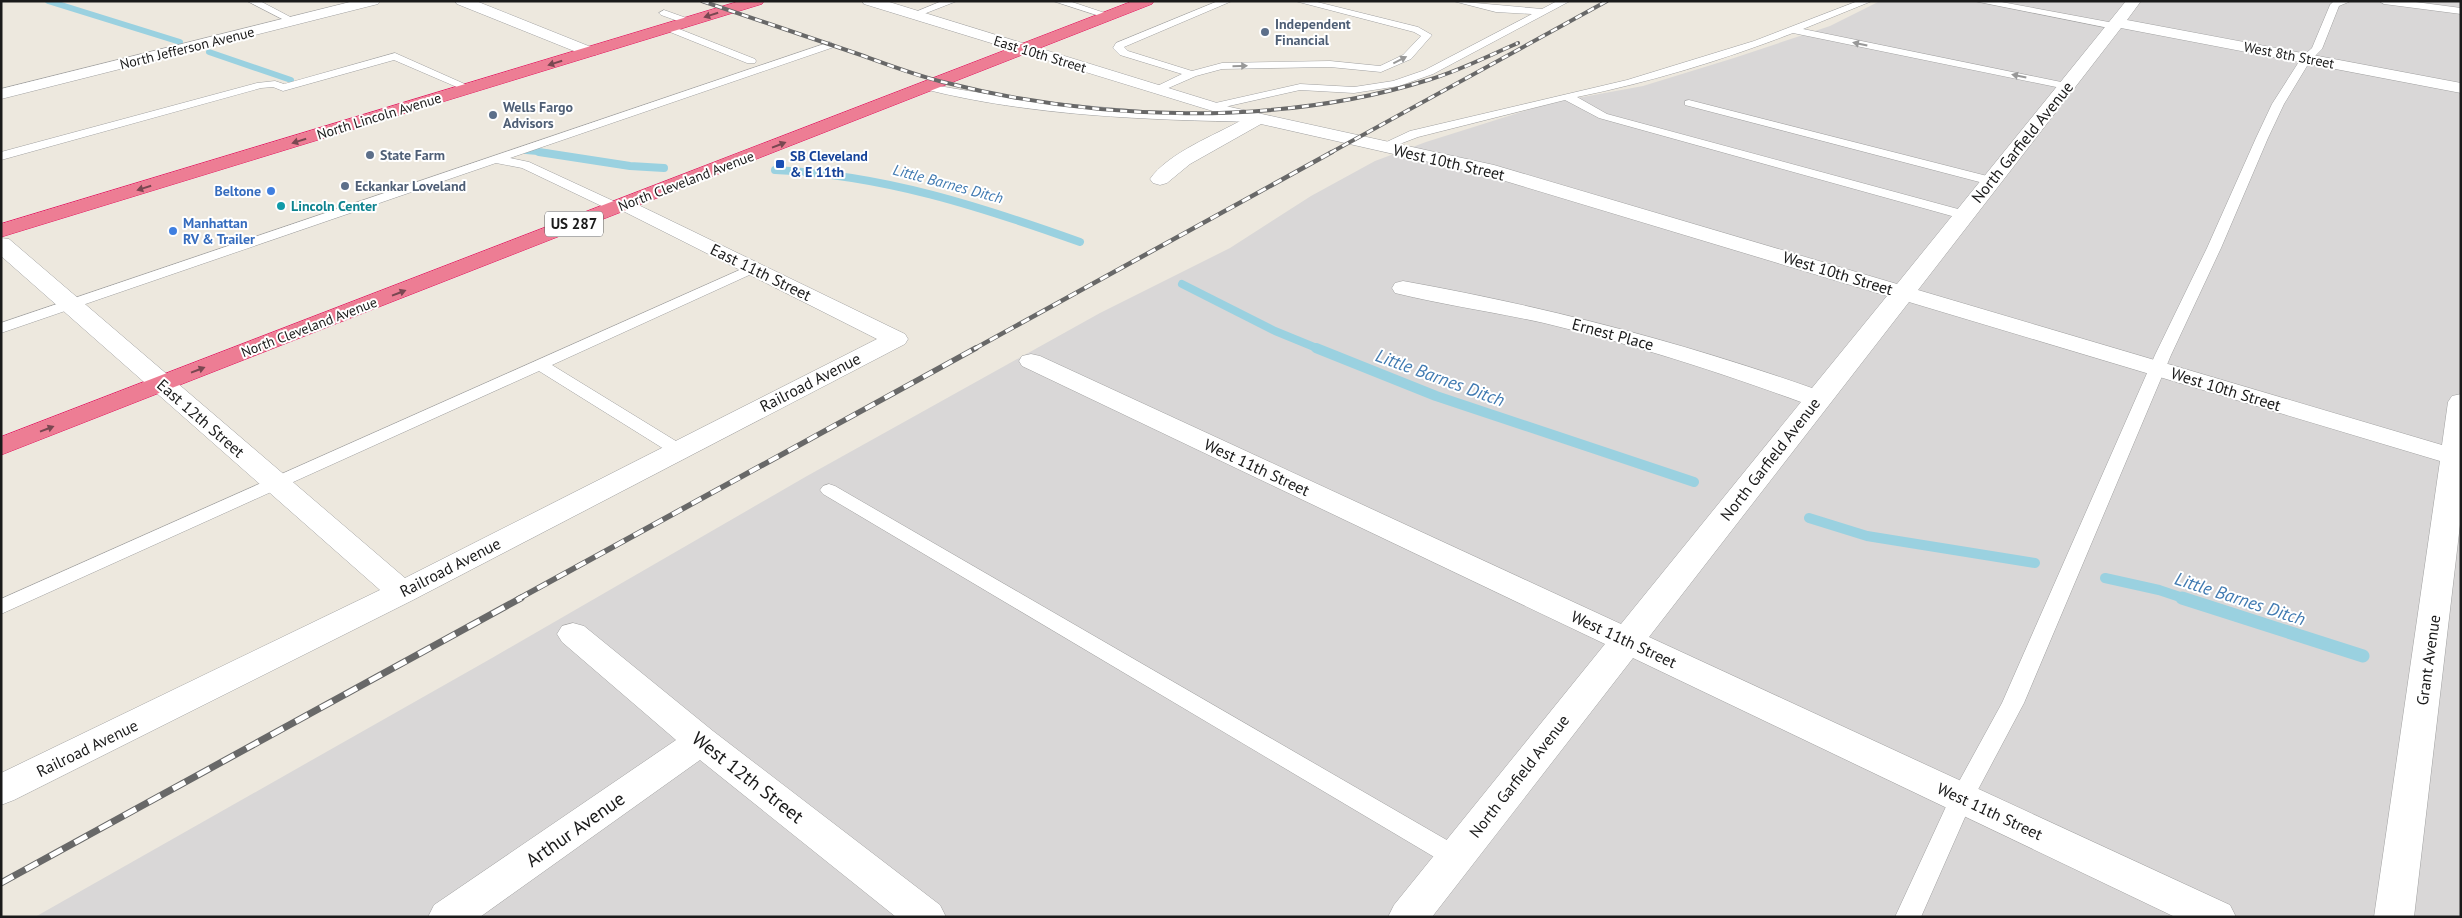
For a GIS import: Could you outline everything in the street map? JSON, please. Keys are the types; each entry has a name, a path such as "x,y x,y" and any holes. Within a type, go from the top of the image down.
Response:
{"highway":[{"name":"North Lincoln Avenue","path":"1,231 590,52 666,21 689,22 757,1"},
{"name":"North Cleveland Avenue","path":"1,446 1147,1"}],"street":[{"name":"North Jefferson Avenue","path":"1,94 373,1"},
{"path":"462,1 590,52"},
{"name":"East 10th Street","path":"868,1 1211,107"},
{"name":"North Garfield Avenue","path":"1408,917 2134,1"},
{"name":"West 8th Street","path":"2115,25 2461,88"},
{"name":"West 10th Street","path":"1211,107 1257,119 1487,169 2458,458"},
{"path":"1160,179 1183,160 1257,119"},
{"name":"East 11th Street","path":"622,206 896,339"},
{"name":"East 12th Street","path":"1,244 402,592"},
{"name":"Ernest Place","path":"1403,288 1489,303 1631,338 1683,353 1818,399"},
{"name":"Railroad Avenue","path":"1,790 402,592 896,339"},
{"name":"West 11th Street","path":"1031,361 2216,917"},
{"name":"Grant Avenue","path":"2394,917 2458,458 2461,402"},
{"name":"West 12th Street","path":"573,634 701,741 926,917"},
{"name":"Arthur Avenue","path":"448,917 701,741"}],"lane":[{"path":"252,1 293,21"},
{"path":"913,15 952,1"},
{"path":"1058,1 1109,16"},
{"path":"1192,74 1124,53 1118,48 1120,45 1227,1"},
{"path":"1157,90 1192,74 1236,66 1330,64 1381,69 1407,57 1427,35 1418,30 1300,1"},
{"path":"1458,1 1496,9 1543,12"},
{"path":"1211,107 1300,88 1354,90 1395,84 1429,72 1565,1"},
{"path":"1384,146 1414,134 1567,96 1629,83 1758,43 1868,1"},
{"path":"1979,1 2115,25"},
{"path":"1908,917 1962,798 2014,703 2163,355 2214,248 2278,104 2306,59 2317,49 2335,5 2346,1"},
{"path":"2384,1 2461,11"},
{"path":"666,21 751,61"},
{"path":"1793,30 2066,86"},
{"path":"1,328 830,45"},
{"path":"646,96 784,50"},
{"path":"1,156 260,85 275,84 283,88 395,56 470,89"},
{"path":"928,87 1011,103 1085,112 1160,117 1257,119"},
{"path":"1567,96 1603,116 1634,126 1964,215"},
{"path":"1688,103 1991,181"},
{"path":"495,159 525,165 622,206"},
{"path":"1,607 753,268"},
{"path":"540,365 678,450"},
{"path":"829,490 1456,857"}],"shaded area":[{"path":"1880,1 2461,1 2461,917 35,917 492,658 807,476 1100,313 1230,248 1311,196 1375,161 1426,142 1550,103 1643,86 1734,58 1830,26"}],"waterway":[{"name":"Little Barnes Ditch","path":"48,1 180,42"},
{"name":"Little Barnes Ditch","path":"209,52 291,80"},
{"name":"Little Barnes Ditch","path":"526,151 540,152"},
{"name":"Little Barnes Ditch","path":"540,152 550,153"},
{"name":"Little Barnes Ditch","path":"540,152 630,166 664,168"},
{"name":"Little Barnes Ditch","path":"775,170 815,173 892,185 1005,216 1080,242"},
{"name":"Little Barnes Ditch","path":"1182,284 1275,331 1319,349"},
{"name":"Little Barnes Ditch","path":"1316,348 1436,396 1694,482"},
{"name":"Little Barnes Ditch","path":"1809,518 1867,536 2035,563"},
{"name":"Little Barnes Ditch","path":"2105,578 2159,590 2186,599"},
{"name":"Little Barnes Ditch","path":"2182,598 2363,656"}],"railway":[{"path":"702,1 932,79 1001,95 1062,105 1123,111 1248,112 1310,106 1370,95 1428,80 1462,68 1518,43"},
{"path":"1330,153 1607,1"},
{"path":"974,349 1332,152"},
{"path":"518,599 976,348"},
{"path":"1,883 521,598"}],"place":[{"name":"Independent Financial","path":"1265,32"},
{"name":"Wells Fargo Advisors","path":"493,115"},
{"name":"State Farm","path":"370,155"},
{"name":"SB Cleveland & E 11th","path":"780,164"},
{"name":"Eckankar Loveland","path":"345,186"},
{"name":"Beltone","path":"271,191"},
{"name":"Lincoln Center","path":"281,206"},
{"name":"Manhattan RV & Trailer","path":"173,231"}]}
